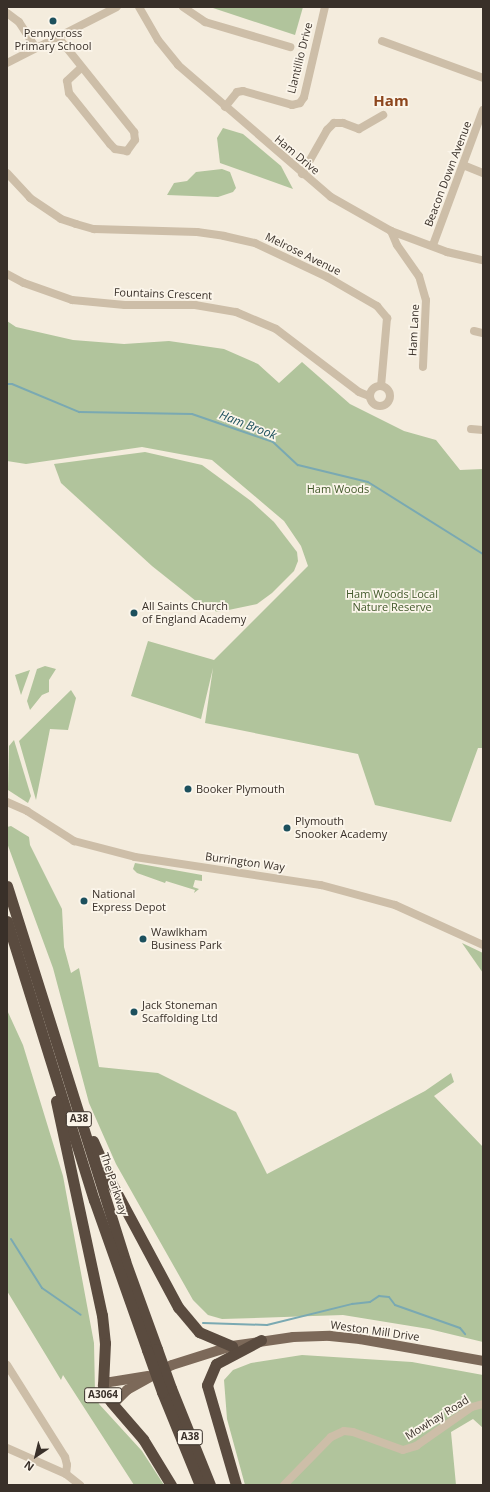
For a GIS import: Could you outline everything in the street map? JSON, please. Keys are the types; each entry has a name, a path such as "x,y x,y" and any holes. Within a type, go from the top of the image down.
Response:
{"highway":[{"name":"The Parkway","path":"7,886 152,1350"},
{"name":"The Parkway","path":"7,921 43,1041 94,1200 167,1390 200,1485"},
{"name":"A38","path":"43,1041 102,1315 105,1343 103,1385"},
{"name":"A38","path":"72,1097 112,1184 172,1298 189,1323 199,1332 232,1346"},
{"name":"A38","path":"236,1485 208,1385 216,1364 262,1340"},
{"name":"The Parkway","path":"167,1390 210,1485"},
{"path":"111,1402 143,1439 171,1485"}],"main road":[{"name":"Weston Mill Drive","path":"148,1376 172,1365 232,1346 262,1340 330,1336 396,1345 483,1361"},
{"name":"A3064","path":"148,1376 127,1390 116,1401 111,1402 102,1394 103,1385 114,1380 148,1376"}],"street":[{"path":"7,63 117,7"},
{"name":"Ham Drive","path":"139,7 158,40 178,65 224,107 331,197 391,231 421,243 433,245 447,252 483,260"},
{"path":"183,7 205,22 290,47"},
{"name":"Llantillio Drive","path":"224,107 236,92 243,91 292,105 300,103 304,97 325,7"},
{"path":"7,13 19,22 36,48"},
{"path":"58,37 81,68 134,132 135,140 127,150 115,149 69,93 67,81 81,68"},
{"path":"382,41 483,78"},
{"name":"Beacon Down Avenue","path":"433,245 483,110"},
{"path":"302,174 327,130 334,123 342,122 359,129 383,115"},
{"path":"463,165 483,173"},
{"name":"Melrose Avenue","path":"7,172 30,198 61,219 94,229 197,232 255,243 327,277 377,306 387,318 381,386 389,392 388,402 378,406 373,404 369,396"},
{"name":"Ham Lane","path":"391,231 397,245 420,276 426,300 423,367"},
{"name":"Fountains Crescent","path":"7,274 24,283 72,300 126,305 195,305 236,312 276,329 359,392 369,396"},
{"path":"474,331 483,333"},
{"path":"369,396 375,387 381,386"},
{"path":"471,429 483,430"},
{"name":"Burrington Way","path":"7,802 27,811 74,841 135,857 321,884 395,905 483,945"},
{"path":"7,1365 65,1457 67,1465 66,1474"},
{"name":"Mowhay Road","path":"284,1485 331,1437 344,1432 353,1432 386,1446 403,1450 416,1446 472,1407 483,1404"},
{"path":"7,1448 66,1474 80,1485"}],"green space":[{"path":"210,7 303,7 295,35"},
{"path":"223,128 243,134 281,166 293,189 220,163 217,138"},
{"path":"222,169 230,172 236,188 233,192 218,197 167,195 174,183 187,181 196,172"},
{"name":"Ham Woods Local Nature Reserve","path":"7,321 16,327 73,340 124,344 169,341 224,349 258,364 279,383 302,362 350,404 404,431 436,440 460,470 483,469 483,748 478,748 451,822 375,805 358,754 205,723 213,668 201,719 131,696 148,641 214,660 308,566 301,546 284,521 212,460 142,447 26,464 7,461"},
{"path":"145,452 202,465 251,501 274,522 297,552 298,561 294,571 272,593 257,604 219,612 206,609 152,566 61,483 54,464"},
{"path":"45,666 56,669 49,680 49,692 42,695 30,710 27,701 37,669"},
{"path":"30,670 21,695 15,675"},
{"path":"71,690 76,698 68,730 50,729 36,800 19,741"},
{"path":"14,740 31,796 28,803 8,790 9,746"},
{"path":"11,826 29,837 30,845 62,909 64,947 71,973 79,968 99,1067 158,1073 236,1112 267,1174 425,1091 451,1073 454,1082 434,1096 483,1147 483,1342 429,1329 343,1315 222,1319 208,1315 193,1300 116,1164 89,1103 53,968 7,843 7,827"},
{"path":"135,863 202,875 202,881 195,880 193,887 199,889 194,893 195,890 166,881 165,883 137,873 133,869"},
{"path":"462,943 483,953 483,973"},
{"path":"7,1010 23,1045 63,1176 94,1343 95,1392 99,1404 142,1451 164,1485 134,1485 63,1375 61,1380 7,1291"},
{"path":"302,1355 412,1362 483,1375 483,1428 473,1419 451,1432 456,1485 245,1485 227,1419 224,1380 233,1370 251,1363"}],"waterway":[{"name":"Ham Brook","path":"7,384 12,384 79,412 192,414 273,442 298,465 368,482 483,554"},
{"path":"11,1239 42,1288 81,1315"},
{"path":"203,1323 267,1325 352,1304 370,1302 379,1296 389,1297 395,1305 460,1328 465,1334"}],"place":[{"name":"Pennycross Primary School","path":"53,21"},
{"name":"All Saints Church of England Academy","path":"134,613"},
{"name":"Booker Plymouth","path":"188,789"},
{"name":"Plymouth Snooker Academy","path":"287,828"},
{"name":"National Express Depot","path":"84,901"},
{"name":"Wawlkham Business Park","path":"143,939"},
{"name":"Jack Stoneman Scaffolding Ltd","path":"134,1012"}],"district":[{"name":"Ham","path":"391,101"}],"park label":[{"name":"Ham Woods","path":"338,489"}]}
